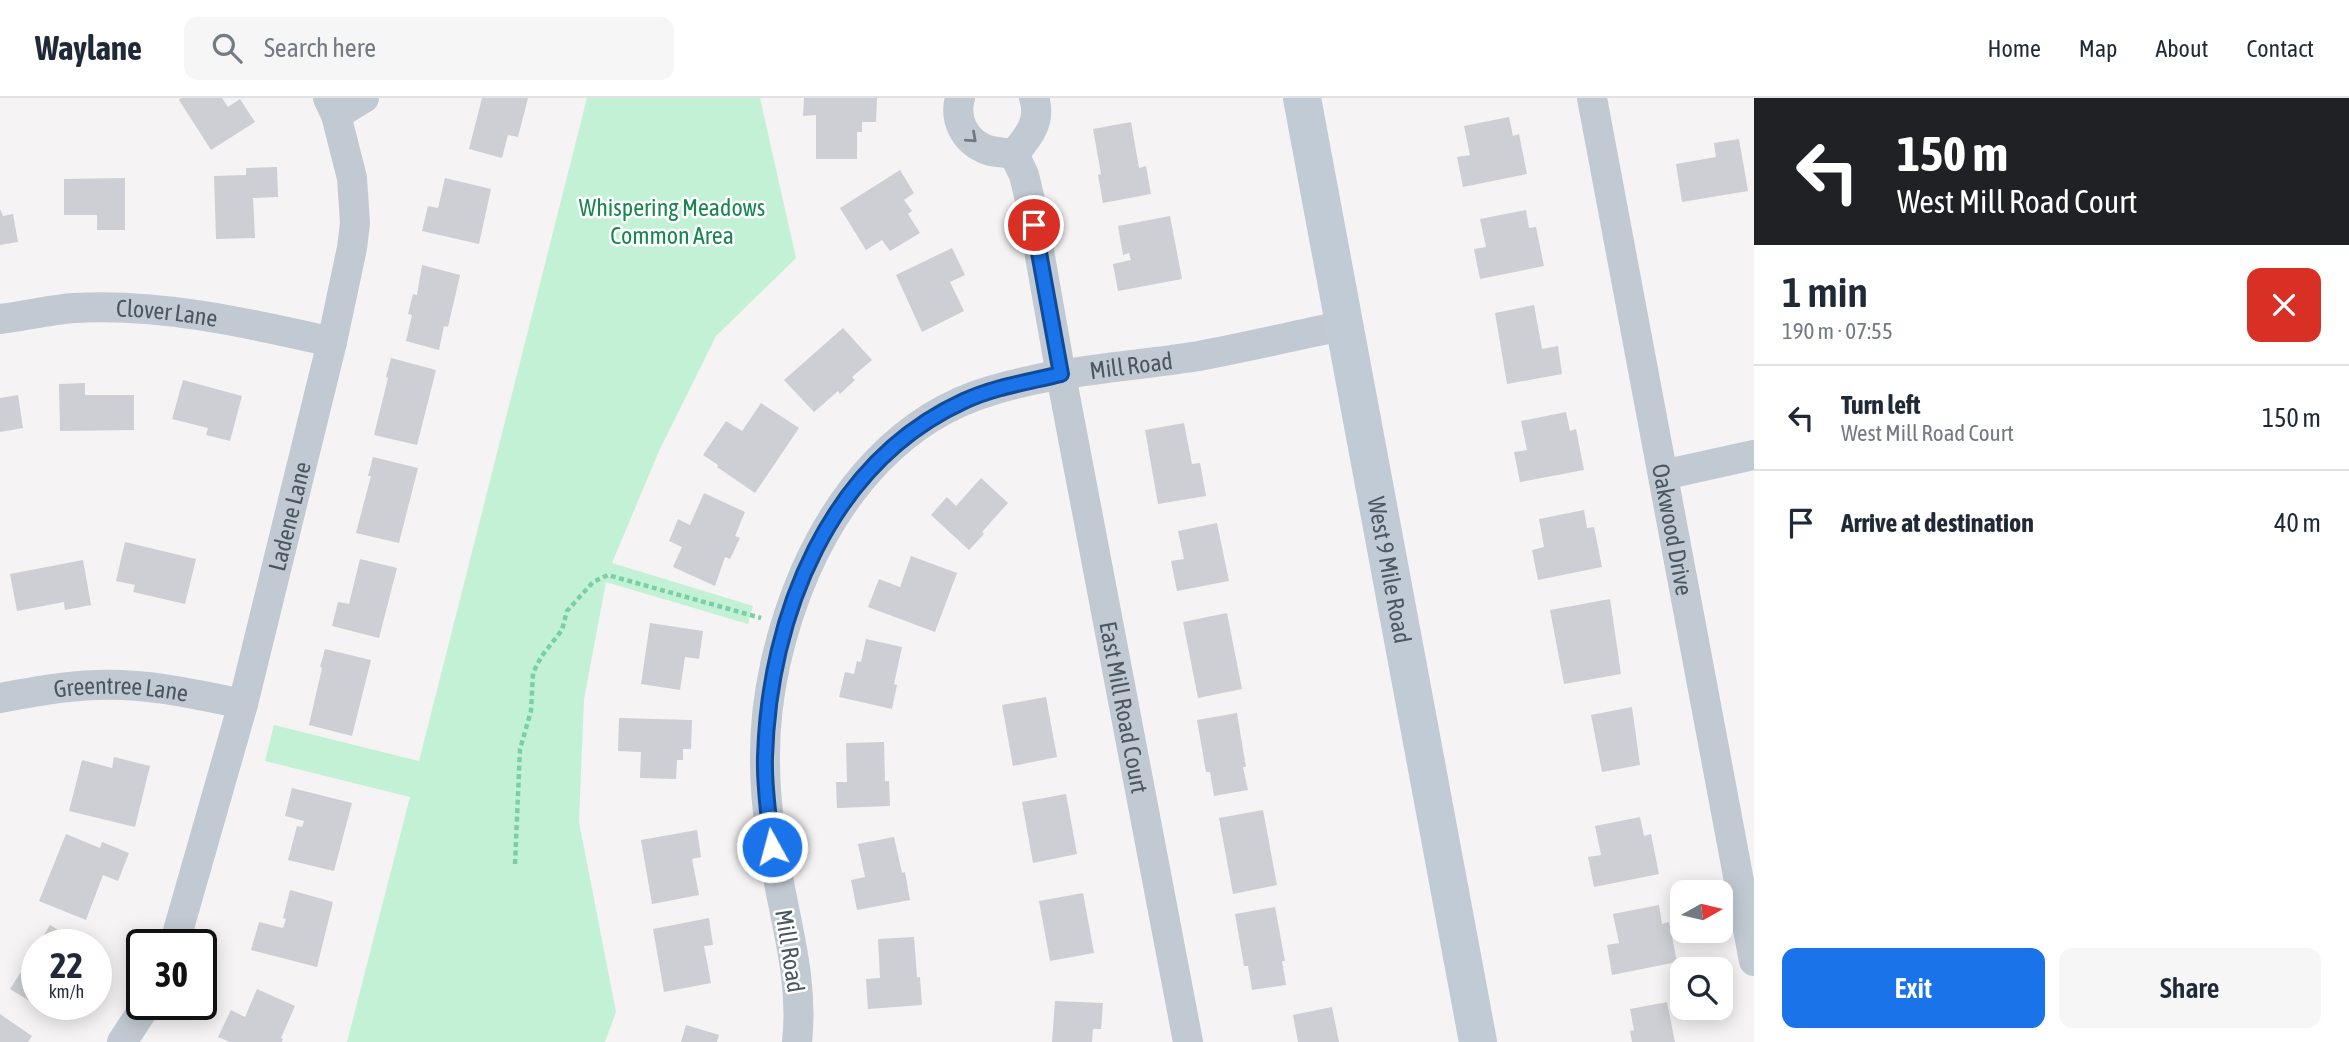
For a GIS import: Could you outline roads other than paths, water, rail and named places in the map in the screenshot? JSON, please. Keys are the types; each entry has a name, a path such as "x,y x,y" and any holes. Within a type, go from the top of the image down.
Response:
{"street":[{"name":"Ladene Lane","path":"180,929 243,704 332,342 352,248 355,223 352,178 332,107 364,98"},
{"path":"960,98 957,112 965,135 986,150 1014,153 1032,133 1038,108 1034,98"},
{"name":"West 9 Mile Road","path":"1302,98 1478,1042"},
{"name":"Oakwood Drive","path":"1592,98 1663,475 1743,843 1754,961"},
{"name":"East Mill Road Court","path":"1014,153 1024,175 1030,200 1188,1042"},
{"name":"Clover Lane","path":"0,319 73,308 137,308 249,323 332,342"},
{"name":"Mill Road","path":"797,1042 797,979 772,847 765,758 769,698 785,625 815,549 852,489 881,456 922,423 965,400 989,391 1061,374 1200,355 1346,325"},
{"path":"1663,475 1754,456"},
{"name":"Greentree Lane","path":"0,698 55,688 99,685 150,687 243,704"},
{"path":"122,1042 136,1020"}],"park label":[{"name":"Whispering Meadows Common Area","path":"672,221"}]}
